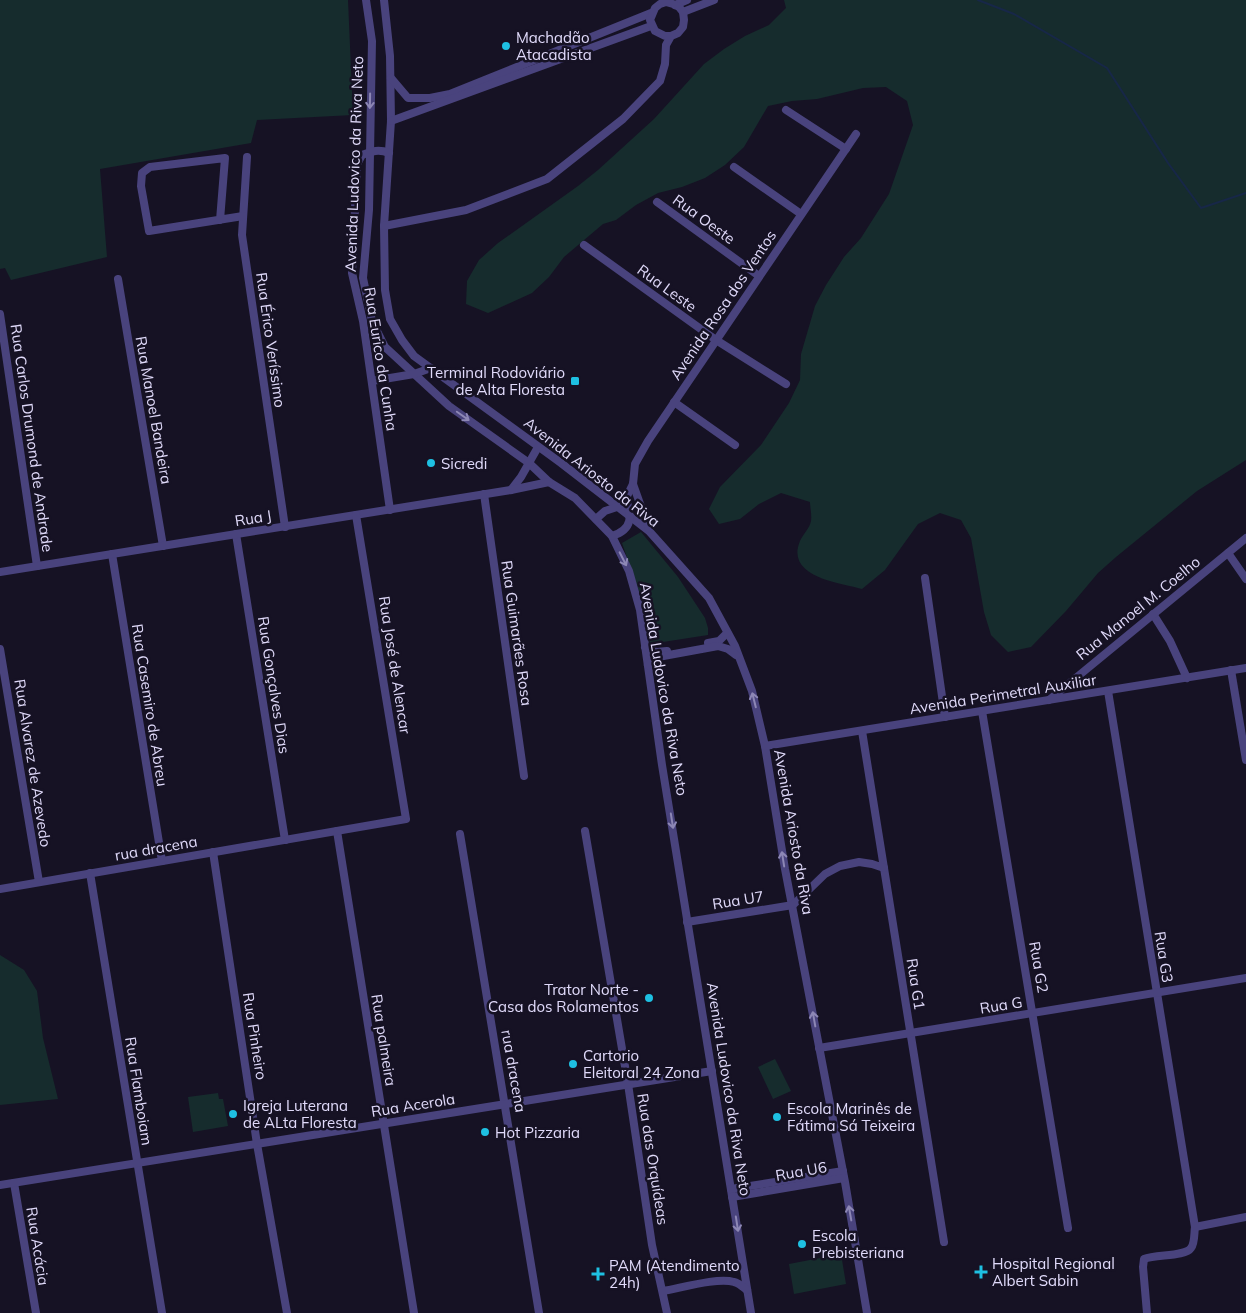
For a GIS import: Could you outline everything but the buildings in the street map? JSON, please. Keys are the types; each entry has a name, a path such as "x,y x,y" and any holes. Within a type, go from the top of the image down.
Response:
{"street":[{"name":"Avenida Ludovico da Riva Neto","path":"366,0 372,41 369,210 363,278 372,321 385,347 449,406 530,463 549,482 575,498 612,536 629,571 640,610 687,922 751,1313"},
{"name":"Avenida Ariosto da Riva","path":"384,0 391,78 390,153 384,226 384,290 390,319 414,356 561,463 650,531 709,598 740,661 752,691 765,746 785,869 867,1313"},
{"path":"675,5 686,0"},
{"path":"683,12 714,0"},
{"path":"391,78 408,98 430,98 450,94 651,13 659,2 675,5 683,12 684,20 682,27 678,33 671,36 659,35 651,26 651,13"},
{"path":"391,122 651,26"},
{"path":"384,226 466,210 547,179 623,119 660,81 665,64 666,45 671,36"},
{"path":"786,110 846,149"},
{"name":"Avenida Rosa dos Ventos","path":"596,519 604,511 617,507 626,498 634,484 635,464 648,441 856,134"},
{"path":"370,152 377,150 390,153"},
{"name":"Rua Eurico da Cunha","path":"370,152 362,155 357,164 352,273 363,321 390,510"},
{"name":"Rua Érico Veríssimo","path":"247,157 242,235 285,526"},
{"path":"220,220 224,158 150,167 142,173 141,186 149,231 220,220 242,216"},
{"path":"734,167 801,214"},
{"name":"Rua Oeste","path":"657,202 759,276"},
{"path":"354,212 369,210"},
{"name":"Rua Leste","path":"584,245 716,340 786,384"},
{"name":"Rua Manoel Bandeira","path":"118,280 163,546"},
{"name":"Rua Carlos Drumond de Andrade","path":"0,314 37,566"},
{"path":"363,321 372,321"},
{"path":"372,381 414,374 431,368"},
{"path":"674,402 735,445"},
{"path":"511,490 530,463 538,447"},
{"name":"Rua J","path":"0,572 390,510 549,482"},
{"path":"634,484 650,531"},
{"name":"Rua Guimarães Rosa","path":"484,494 524,776"},
{"path":"612,536 624,530 631,516 626,498"},
{"name":"Rua José de Alencar","path":"356,515 406,819"},
{"name":"Rua Gonçalves Dias","path":"236,534 285,840"},
{"name":"Rua Manoel M. Coelho","path":"1048,700 1246,538"},
{"path":"1228,553 1246,578"},
{"name":"Rua Casemiro de Abreu","path":"112,554 162,861"},
{"path":"925,578 944,717"},
{"path":"1153,614 1170,641 1187,678"},
{"path":"719,644 727,633"},
{"path":"645,647 660,652 719,644 732,651 740,661"},
{"name":"Rua Alvarez de Azevedo","path":"0,648 39,882"},
{"path":"648,665 658,657 688,649"},
{"name":"Avenida Perimetral Auxiliar","path":"765,746 1246,668"},
{"path":"1231,670 1246,760"},
{"name":"Rua G3","path":"1108,691 1195,1227"},
{"name":"Rua G2","path":"982,711 1068,1228"},
{"name":"Rua G1","path":"862,730 944,1242"},
{"name":"rua dracena","path":"0,889 406,819"},
{"name":"Rua palmeira","path":"338,831 414,1313"},
{"name":"Rua das Orquídeas","path":"585,831 628,1084 652,1246 664,1291 667,1313"},
{"name":"rua dracena","path":"460,834 539,1313"},
{"name":"Rua Pinheiro","path":"213,852 257,1144 287,1313"},
{"path":"793,905 825,874 840,866 859,862 884,868"},
{"name":"Rua Flamboiam","path":"90,873 162,1313"},
{"name":"Rua U7","path":"687,922 793,905"},
{"name":"Rua G","path":"819,1048 1246,978"},
{"name":"Rua Acerola","path":"0,1185 712,1071"},
{"name":"Rua U6","path":"732,1193 843,1175"},
{"name":"Rua Acácia","path":"14,1183 36,1313"},
{"path":"1147,1313 1144,1259 1184,1252 1190,1249 1193,1245 1195,1227 1246,1217"},
{"path":"664,1291 705,1283 728,1281 736,1282 747,1290"}],"green space":[{"path":"0,0 348,0 353,115 257,120 251,143 100,169 107,257 11,280 5,268 0,269"},
{"path":"784,0 1246,0 1246,460 1197,491 1116,557 1098,573 1066,611 1031,647 1008,652 991,635 984,612 971,538 961,520 940,513 918,524 885,570 862,589 828,581 807,570 800,563 797,553 800,541 811,521 810,502 781,493 759,504 740,519 719,524 709,509 720,487 761,445 789,403 800,380 801,354 815,306 844,257 861,238 889,194 913,125 907,101 886,87 863,88 817,99 792,101 768,106 744,147 725,165 705,178 682,187 658,193 636,205 616,220 603,224 564,257 549,277 532,293 488,313 466,304 467,281 479,260 498,243 598,170 654,119 704,64 745,36 769,25 786,8"},
{"path":"641,532 678,577 705,618 708,635 650,644 645,609 622,543"},
{"path":"0,955 24,970 37,991 43,1038 58,1099 0,1105"},
{"path":"775,1059 791,1091 773,1099 758,1067"},
{"path":"218,1093 219,1099 223,1099 228,1126 193,1132 188,1097"},
{"path":"841,1254 846,1284 794,1294 789,1264"}],"waterway":[{"path":"978,0 1014,14 1107,68 1168,163 1201,208 1246,193"}],"place":[{"name":"Machadão Atacadista","path":"506,46"},
{"name":"Terminal Rodoviário de Alta Floresta","path":"575,381"},
{"name":"Sicredi","path":"431,463"},
{"name":"Trator Norte - Casa dos Rolamentos","path":"649,998"},
{"name":"Cartorio Eleitoral 24 Zona","path":"573,1064"},
{"name":"Igreja Luterana de ALta Floresta","path":"233,1114"},
{"name":"Escola Marinês de Fátima Sá Teixeira","path":"777,1117"},
{"name":"Hot Pizzaria","path":"485,1132"},
{"name":"Escola Prebisteriana","path":"802,1244"},
{"name":"Hospital Regional Albert Sabin","path":"981,1272"},
{"name":"PAM (Atendimento 24h)","path":"598,1274"}]}
